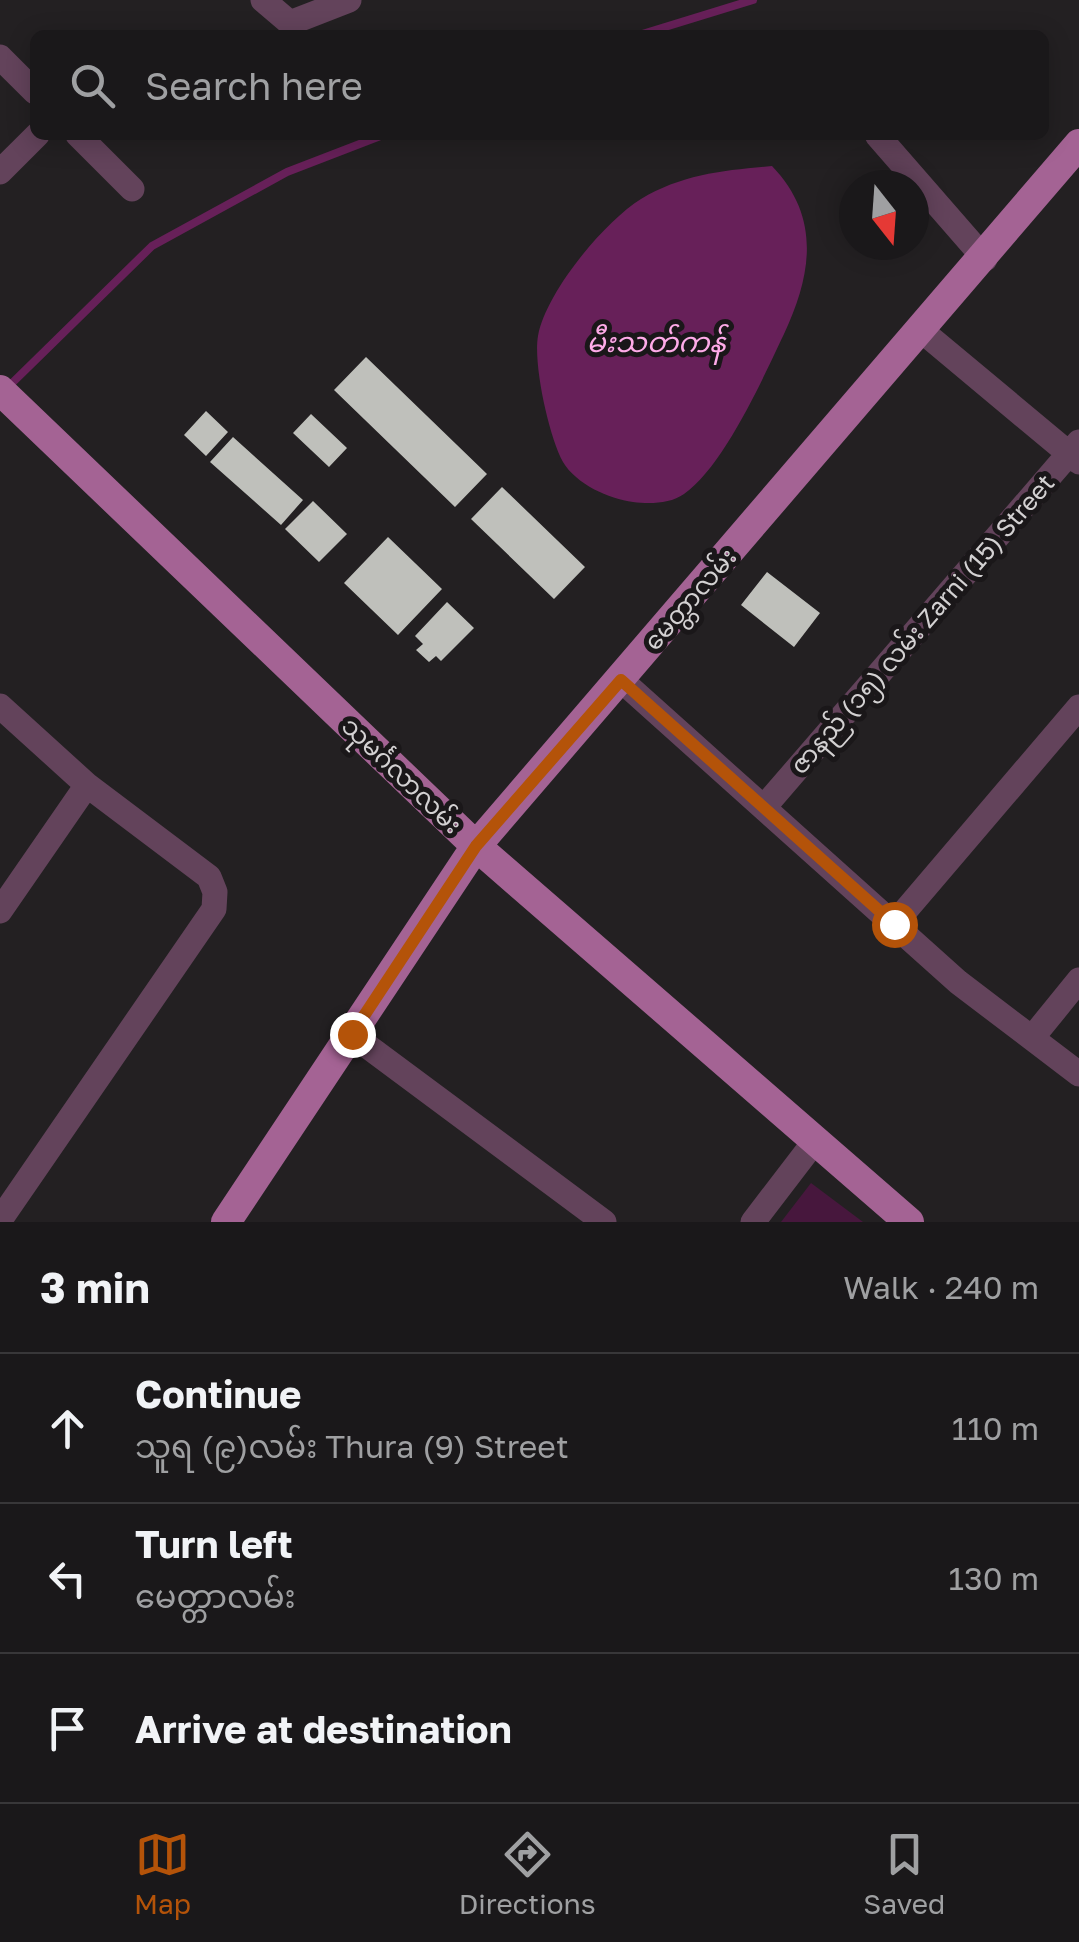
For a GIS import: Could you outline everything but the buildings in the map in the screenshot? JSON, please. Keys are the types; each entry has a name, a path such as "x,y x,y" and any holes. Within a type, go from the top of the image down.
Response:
{"main road":[{"name":"မေတ္တာလမ်း","path":"226,1222 476,846 1079,144"},
{"name":"သုမင်္ဂလာလမ်း","path":"9,398 476,846 909,1222"}],"street":[{"path":"263,0 290,24 349,0"},
{"path":"0,57 30,87"},
{"path":"0,172 32,140"},
{"path":"83,140 132,189"},
{"path":"881,140 985,258"},
{"path":"922,331 1076,452"},
{"name":"ဇာနည် (၁၅) လမ်း Zarni (15) Street","path":"765,806 1076,452"},
{"path":"621,680 958,982 1079,1074"},
{"path":"0,706 87,785 209,878 216,892 214,909 0,1220"},
{"path":"894,924 1079,707"},
{"path":"0,910 87,785"},
{"path":"1032,1038 1079,980"},
{"path":"352,1034 604,1222"},
{"path":"753,1222 815,1140"}],"shaded area":[{"path":"811,1183 863,1222 781,1222"}],"water":[{"name":"မီးသတ်ကန်","path":"772,166 788,185 805,226 805,268 794,312 741,420 699,481 672,500 639,503 594,489 563,462 543,400 538,336 552,299 594,241 641,199 688,179"}],"waterway":[{"path":"655,30 753,0"},
{"path":"6,389 152,246 287,172 370,140"}],"route":[{"path":"352,1034 476,846 621,680 894,924"}]}
